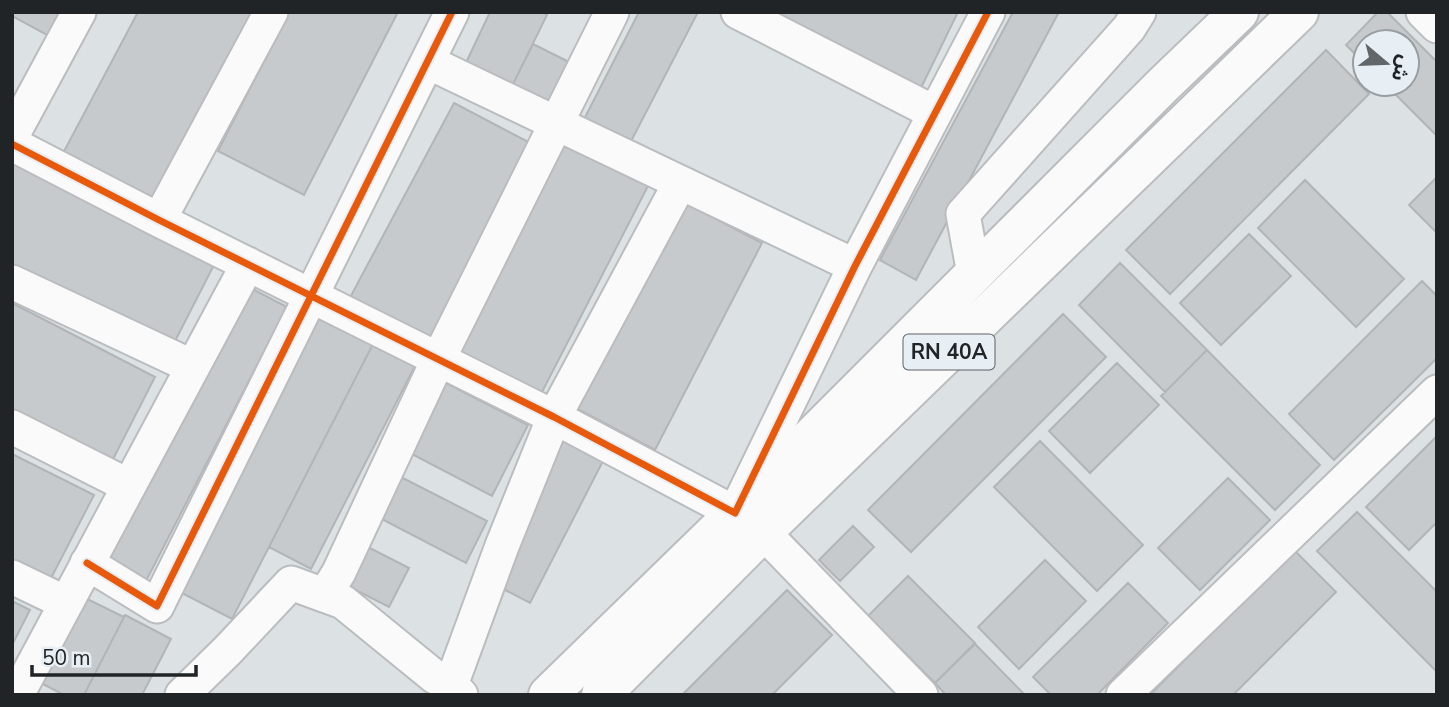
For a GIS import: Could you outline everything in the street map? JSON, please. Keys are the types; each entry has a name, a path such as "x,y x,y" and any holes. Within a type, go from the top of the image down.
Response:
{"main road":[{"name":"RN 40A","path":"601,695 749,522 974,274 1239,12"},
{"name":"RN 40A","path":"548,695 749,522 1299,12"}],"street":[{"path":"12,136 79,12"},
{"path":"159,220 271,12"},
{"path":"87,564 157,607 453,12"},
{"path":"738,12 935,113"},
{"path":"749,522 855,266 988,12"},
{"path":"974,274 963,214 1129,28 1139,12"},
{"path":"1423,12 1437,26"},
{"path":"325,595 339,572 438,360 556,125 604,15"},
{"path":"428,62 855,266"},
{"path":"12,144 554,418 749,522 912,692"},
{"path":"182,695 291,583 343,602 435,677 456,690 502,546 554,418 680,183"},
{"path":"17,695 248,264"},
{"path":"12,282 193,367"},
{"path":"1123,695 1437,392"},
{"path":"12,427 129,486"},
{"path":"12,577 66,603"}],"building":[{"path":"12,12 73,12 58,41 12,16"},
{"path":"138,12 258,12 155,205 62,155"},
{"path":"289,12 398,12 304,195 218,151"},
{"path":"490,12 542,12 547,15 508,94 462,71"},
{"path":"639,12 698,12 626,151 580,127"},
{"path":"766,12 958,12 921,88"},
{"path":"1013,12 1059,12 916,280 880,260"},
{"path":"1378,12 1387,12 1403,28 1362,28"},
{"path":"533,44 577,66 553,115 508,94"},
{"path":"1421,46 1437,62 1437,136 1399,98 1421,98"},
{"path":"1326,50 1351,76 1351,98 1365,98 1170,294 1126,250"},
{"path":"454,103 536,146 428,349 346,305"},
{"path":"562,142 648,186 540,396 455,352"},
{"path":"12,159 215,263 170,351 12,270"},
{"path":"1437,177 1437,233 1409,205"},
{"path":"1305,180 1404,279 1356,327 1258,228"},
{"path":"678,199 762,243 655,450 572,406"},
{"path":"1249,234 1291,276 1221,345 1180,303"},
{"path":"1120,263 1207,350 1165,392 1079,305"},
{"path":"1422,281 1437,296 1437,358 1334,460 1289,414"},
{"path":"241,283 287,307 146,581 100,557"},
{"path":"12,303 155,377 107,471 12,422"},
{"path":"1063,314 1106,357 911,552 868,510"},
{"path":"319,316 373,344 232,619 178,591"},
{"path":"373,344 415,366 311,569 269,547"},
{"path":"1207,350 1320,465 1275,510 1161,396"},
{"path":"1117,363 1159,405 1090,473 1049,431"},
{"path":"446,383 528,425 492,496 410,453"},
{"path":"1437,436 1437,522 1409,550 1366,507"},
{"path":"563,440 603,461 530,603 490,582"},
{"path":"1040,441 1143,545 1097,591 994,487"},
{"path":"12,454 94,495 47,586 12,568"},
{"path":"397,475 487,521 466,563 376,516"},
{"path":"1228,478 1270,520 1200,590 1158,548"},
{"path":"1357,512 1437,592 1437,672 1317,551"},
{"path":"853,526 874,547 840,581 819,560"},
{"path":"358,542 409,568 389,607 338,581"},
{"path":"1294,550 1336,592 1233,695 1150,695"},
{"path":"1045,560 1086,601 1019,669 978,627"},
{"path":"908,576 975,643 935,683 868,616"},
{"path":"1128,583 1168,623 1097,695 1051,695 1033,677"},
{"path":"787,590 832,635 772,695 682,695"},
{"path":"81,596 124,617 84,695 64,695 37,681"},
{"path":"12,601 30,610 12,645"},
{"path":"125,615 171,639 142,695 84,695"},
{"path":"975,644 1025,695 946,695 935,683"}],"cycle path":[{"path":"87,563 157,606 452,12"},
{"path":"12,144 554,417 735,513 855,266 988,12"}]}
